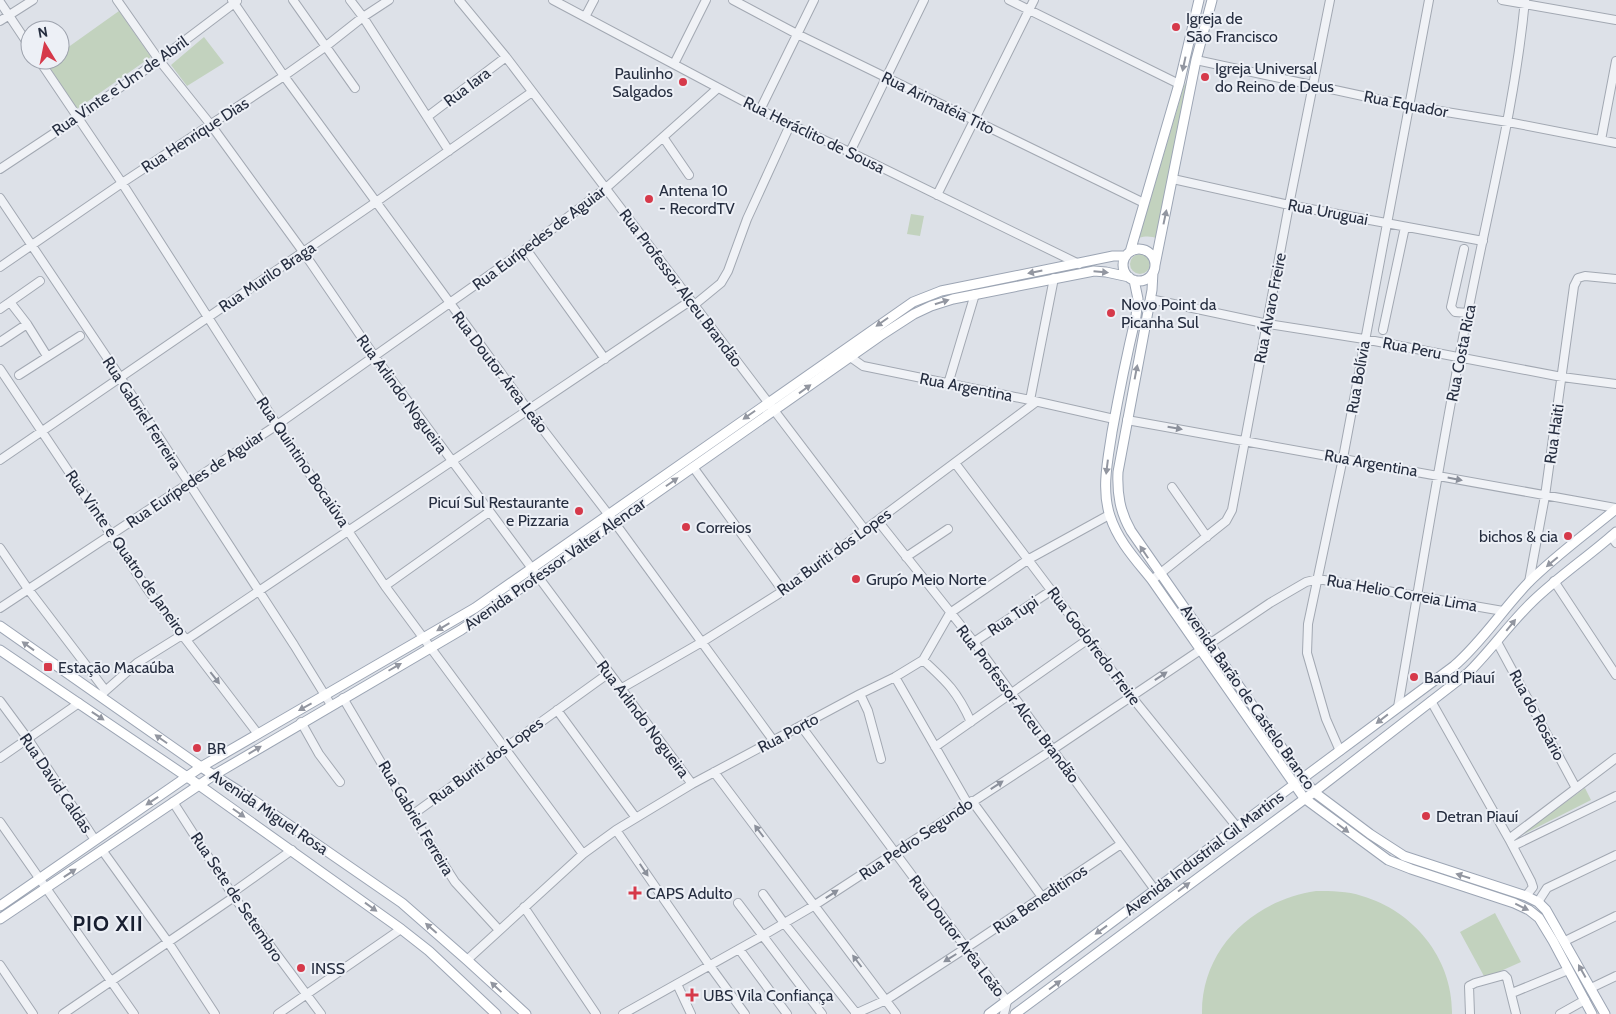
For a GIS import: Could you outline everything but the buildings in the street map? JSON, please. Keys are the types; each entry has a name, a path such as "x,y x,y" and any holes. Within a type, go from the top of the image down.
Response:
{"main road":[{"path":"1128,254 1139,249 1152,256 1154,269 1147,279 1131,279 1123,264 1144,203 1179,84 1200,0"},
{"name":"Avenida Barão de Castelo Branco","path":"1212,0 1196,60 1154,269 1118,472 1119,504 1124,519 1314,792 1377,839 1404,856 1526,896 1538,902 1546,910 1565,941 1605,1014"},
{"name":"Avenida Professor Valter Alencar","path":"846,354 897,312 927,295 1128,254"},
{"name":"Avenida Professor Valter Alencar","path":"0,906 201,767 475,608 768,402 914,314 930,306 975,294 1094,271 1106,272 1131,279"},
{"name":"Avenida Barão de Castelo Branco","path":"1131,279 1138,299 1136,316 1114,419 1106,472 1109,515 1127,549 1152,580 1304,798 1388,860 1514,902 1529,910 1539,918 1544,926 1592,1014"},
{"name":"Avenida Professor Valter Alencar","path":"0,919 214,775 301,722 462,630 774,410 828,366"},
{"name":"Avenida Industrial Gil Martins","path":"989,1014 1460,660 1529,582 1616,508"},
{"name":"Avenida Industrial Gil Martins","path":"1015,1014 1314,792 1469,672 1531,603 1554,581 1615,537"},
{"name":"Avenida Miguel Rosa","path":"0,626 102,693 201,767 402,903 526,1014"},
{"name":"Avenida Miguel Rosa","path":"0,650 199,785 401,929 429,951 496,1014"}],"street":[{"path":"0,21 32,0"},
{"name":"Rua Arlindo Nogueira","path":"117,0 159,60 211,124 304,252 374,357 692,784"},
{"path":"293,0 355,88"},
{"path":"350,0 448,151"},
{"path":"373,0 378,7"},
{"name":"Rua Henrique Dias","path":"0,267 122,183 284,76 325,47 362,17 389,0"},
{"name":"Rua Professor Alceu Brandão","path":"459,0 506,57 865,530"},
{"name":"Rua Heráclito de Sousa","path":"553,0 760,110 1079,264"},
{"path":"585,17 594,0"},
{"path":"674,64 706,0"},
{"name":"Rua Arimatéia Tito","path":"733,0 887,79 1144,203"},
{"path":"760,110 814,0"},
{"path":"850,152 924,0"},
{"path":"1009,0 1179,84"},
{"path":"937,194 1034,0"},
{"name":"Rua Álvaro Freire","path":"1152,580 1207,537 1226,521 1232,513 1330,0"},
{"name":"Rua Bolívia","path":"1340,751 1326,719 1307,653 1308,624 1343,458 1429,0"},
{"path":"1502,0 1525,2 1616,20"},
{"name":"Rua Vinte e Um de Abril","path":"0,169 159,60 235,1"},
{"name":"Rua Doutor Área Leão","path":"235,1 284,76 528,410 615,523 773,740"},
{"path":"0,2 20,32"},
{"name":"Rua Costa Rica","path":"1398,707 1468,313 1508,122 1525,2"},
{"name":"Rua Iara","path":"427,117 506,57"},
{"name":"Rua Equador","path":"1196,60 1409,106 1508,122 1616,143"},
{"path":"1601,140 1616,61"},
{"name":"Rua Quintino Bocaiúva","path":"45,70 122,183 277,425 384,586 583,854"},
{"name":"Rua Eurípedes de Aguiar","path":"0,608 277,425 526,249 606,188 718,88"},
{"name":"Rua Murilo Braga","path":"0,460 304,252 532,92"},
{"path":"0,548 102,693 137,663 259,591 451,461 692,304 720,283 728,271 746,219 790,125"},
{"path":"663,137 689,175"},
{"name":"Rua Uruguai","path":"1173,179 1290,205 1483,241"},
{"name":"Rua Gabriel Ferreira","path":"0,198 120,377 331,705"},
{"path":"1384,330 1405,227"},
{"path":"526,249 605,359"},
{"path":"1464,249 1451,307 1455,312 1468,313"},
{"name":"Rua Haiti","path":"1529,582 1545,496 1574,286 1578,278 1581,277 1616,280"},
{"path":"1033,401 1054,278"},
{"path":"0,309 40,281"},
{"path":"948,384 975,294"},
{"name":"Rua Peru","path":"1150,299 1268,324 1364,339 1562,377 1616,384"},
{"path":"10,302 27,324 47,356"},
{"path":"0,342 27,324"},
{"path":"19,375 80,336"},
{"name":"Rua Argentina","path":"846,354 863,366 1114,419"},
{"name":"Rua Vinte e Quatro de Janeiro","path":"0,369 148,590 258,734"},
{"name":"Rua Buriti dos Lopes","path":"622,688 702,642 783,591 955,463 1033,401"},
{"name":"Rua Argentina","path":"1127,420 1616,508"},
{"name":"Rua Godofredo Freire","path":"955,463 1029,559 1087,640 1237,827"},
{"path":"694,467 783,591"},
{"path":"1172,488 1207,537"},
{"path":"384,586 489,512"},
{"name":"Rua Porto","path":"467,960 583,854 616,830 692,784 895,677 923,660 950,612 1029,559 1109,515"},
{"name":"Rua Professor Alceu Brandão","path":"878,521 974,642 1155,890"},
{"path":"906,556 948,529"},
{"name":"Rua Helio Correia Lima","path":"1201,650 1306,582 1318,579 1503,611"},
{"path":"1554,581 1616,675"},
{"name":"Rua Tupi","path":"974,642 1052,590"},
{"path":"935,747 1087,640"},
{"name":"Rua do Rosário","path":"1497,642 1576,788"},
{"name":"Rua Pedro Segundo","path":"623,1014 816,905 1201,650"},
{"path":"923,660 948,682 955,691 971,722"},
{"name":"Rua Buriti dos Lopes","path":"412,815 610,673"},
{"path":"895,677 970,803 1042,897"},
{"path":"860,694 868,711 881,760"},
{"name":"Rua Gabriel Ferreira","path":"343,698 412,815 455,882 499,930"},
{"name":"Rua David Caldas","path":"0,701 28,739 95,840"},
{"path":"1430,701 1511,843 1533,886 1526,896"},
{"path":"0,758 79,703"},
{"path":"557,710 636,818"},
{"path":"301,722 319,754 340,782"},
{"name":"Rua Doutor Arêa Leão","path":"800,726 1007,1001"},
{"path":"1511,843 1576,788 1616,758"},
{"name":"Rua Arlindo Nogueira","path":"714,772 816,905 896,1014"},
{"path":"1511,843 1616,796"},
{"name":"Rua Sete de Setembro","path":"173,802 233,895 321,1014"},
{"path":"0,822 134,1014"},
{"path":"616,830 745,1014"},
{"name":"Rua Beneditinos","path":"855,1014 886,1000 1121,844"},
{"name":"Rua David Caldas","path":"102,850 168,942 215,1014"},
{"path":"63,1014 168,942 292,850"},
{"path":"1538,902 1547,888 1616,855"},
{"path":"763,894 855,1014"},
{"path":"738,903 822,1014"},
{"path":"524,907 596,1014"},
{"path":"1565,941 1616,916"},
{"path":"278,1014 401,929"},
{"path":"739,949 787,1014"},
{"path":"0,965 33,1014"},
{"path":"1512,994 1568,970"},
{"path":"1470,1014 1469,986 1502,975 1507,978 1516,1014"},
{"path":"1591,988 1616,976"},
{"path":"677,984 691,1014"},
{"path":"1560,1014 1584,1000"},
{"path":"1004,1014 1007,1001"}],"green space":[{"path":"119,11 151,57 77,109 52,70 70,70 70,46"},
{"path":"204,37 224,63 187,86 171,65"},
{"path":"1190,76 1158,239 1153,237 1139,238 1184,86"},
{"path":"911,214 924,216 920,236 907,234"},
{"path":"1140,254 1147,257 1150,264 1147,271 1140,274 1133,271 1130,264 1133,257"},
{"path":"1585,788 1591,800 1518,837"},
{"path":"1316,891 1345,892 1362,896 1381,903 1414,925 1438,956 1446,974 1451,994 1452,1014 1202,1014 1204,990 1211,968 1221,948 1235,931 1252,916 1272,905 1293,896"},
{"path":"1495,913 1521,962 1485,978 1460,932"}],"place":[{"name":"Igreja de São Francisco","path":"1176,27"},
{"name":"Igreja Universal do Reino de Deus","path":"1205,77"},
{"name":"Paulinho Salgados","path":"683,82"},
{"name":"Antena 10 - RecordTV","path":"649,199"},
{"name":"Novo Point da Picanha Sul","path":"1111,313"},
{"name":"Picuí Sul Restaurante e Pizzaria","path":"579,511"},
{"name":"Correios","path":"686,527"},
{"name":"bichos & cia","path":"1568,536"},
{"name":"Gruṕo Meio Norte","path":"856,579"},
{"name":"Estação Macaúba","path":"48,667"},
{"name":"Band Piauí","path":"1414,677"},
{"name":"BR","path":"197,748"},
{"name":"Detran Piauí","path":"1426,816"},
{"name":"CAPS Adulto","path":"635,893"},
{"name":"INSS","path":"301,968"},
{"name":"UBS Vila Confiança","path":"692,995"}],"district":[{"name":"PIO XII","path":"108,923"}]}
